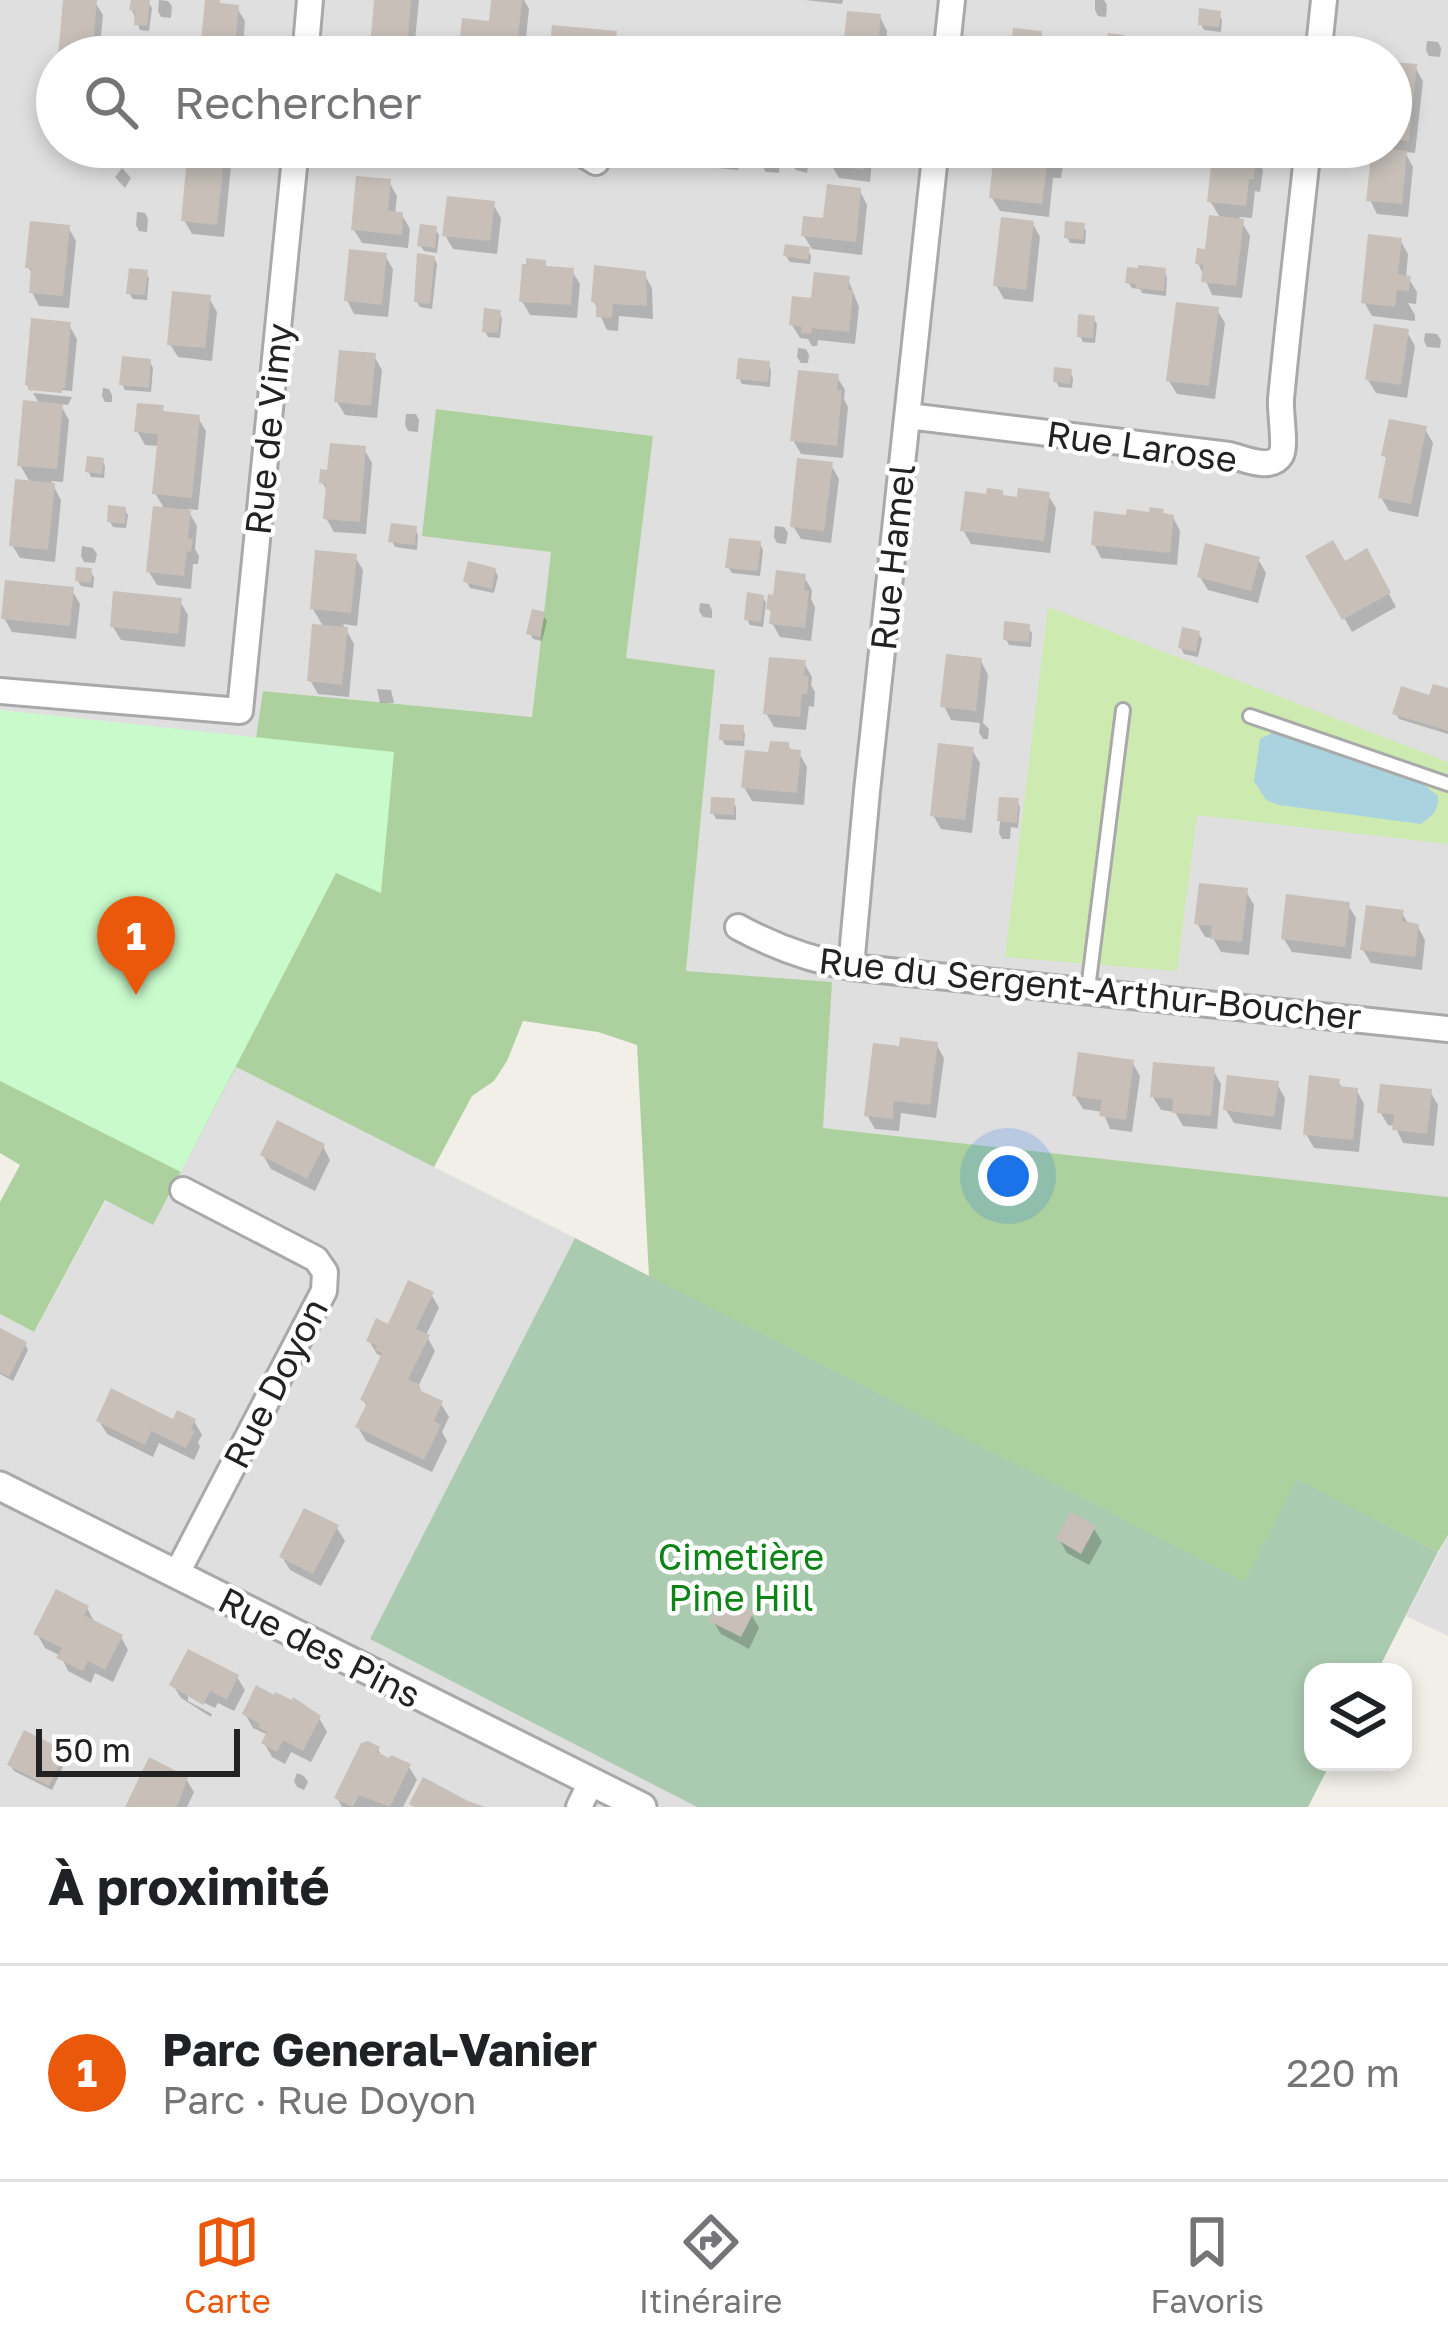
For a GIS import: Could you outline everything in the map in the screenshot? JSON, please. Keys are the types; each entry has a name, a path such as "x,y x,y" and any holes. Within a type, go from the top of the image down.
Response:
{"street":[{"path":"306,36 310,0"},
{"path":"948,36 952,0"},
{"path":"1320,36 1324,0"},
{"name":"Rue de Vimy","path":"0,691 240,711 294,168"},
{"name":"Rue Hamel","path":"851,967 934,168"},
{"name":"Rue Larose","path":"908,416 1228,454 1270,464 1283,449 1281,398 1306,168"},
{"name":"Rue du Sergent-Arthur-Boucher","path":"738,927 776,947 851,967 1448,1029"},
{"name":"Rue Doyon","path":"176,1574 324,1291 325,1272 316,1259 183,1190"},
{"name":"Rue des Pins","path":"0,1486 176,1574 585,1795 641,1807"}],"lane":[{"path":"1088,989 1123,710"},
{"path":"1250,716 1448,784"}],"shaded area":[{"path":"0,0 1448,0 1448,1197 822,1128 686,971 714,671 625,659 653,436 436,409 552,551 532,717 264,691 256,738 0,710"},
{"path":"236,1067 575,1238 371,1639 697,1807 0,1807 0,1314 34,1332 106,1200 153,1224"},
{"path":"1448,1535 1448,1636 1406,1616"}],"green space":[{"path":"436,409 653,436 626,658 715,670 686,971 832,982 823,1128 1448,1197 1448,1535 1438,1552 1297,1480 1245,1582 649,1277 637,1045 598,1032 523,1021 507,1061 494,1081 472,1096 434,1167 236,1067 153,1225 105,1200 34,1332 0,1314 0,1202 20,1165 0,1153 0,1005 256,738 263,691 532,717 551,552 422,536"},
{"path":"1048,607 1448,762 1448,844 1197,815 1177,971 1005,957"},
{"path":"0,710 394,752 381,893 336,873 181,1172 0,1081"},
{"name":"Cimetière Pine Hill","path":"575,1238 1244,1581 1297,1479 1438,1552 1382,1663 1304,1663 1304,1771 1326,1771 1308,1807 697,1807 370,1639"}],"water":[{"path":"1274,732 1423,784 1438,796 1436,809 1421,824 1266,800 1254,781 1260,739"}],"building":[{"path":"63,0 97,0 94,36 60,36"},
{"path":"131,0 150,0 147,26 134,25"},
{"path":"205,0 239,5 236,36 202,36"},
{"path":"374,0 411,0 408,36 371,36"},
{"path":"491,0 522,0 518,36 460,36 462,18 489,21"},
{"path":"1199,8 1221,11 1219,27 1198,25"},
{"path":"847,11 881,14 879,36 844,36"},
{"path":"552,25 617,31 616,36 551,36"},
{"path":"1013,28 1042,31 1042,36 1012,36"},
{"path":"1412,64 1417,64 1412,112"},
{"path":"186,168 223,168 217,225 181,221"},
{"path":"992,168 1047,168 1042,204 989,198"},
{"path":"1211,168 1255,168 1246,206 1207,202"},
{"path":"1370,168 1405,168 1402,204 1366,201"},
{"path":"356,176 391,179 388,211 403,212 402,235 351,230"},
{"path":"827,184 861,188 856,242 801,236 803,216 823,218"},
{"path":"447,196 495,201 490,241 442,236"},
{"path":"1209,215 1244,219 1236,286 1201,282 1203,265 1195,264 1197,248 1205,249"},
{"path":"1001,217 1034,221 1026,290 993,286"},
{"path":"30,221 70,225 63,296 29,293 31,268 25,268"},
{"path":"1065,221 1085,223 1083,240 1064,238"},
{"path":"420,224 437,226 435,248 417,246"},
{"path":"1368,234 1402,238 1398,274 1411,276 1409,291 1397,290 1395,307 1361,303"},
{"path":"785,244 810,247 808,260 783,256"},
{"path":"349,249 387,253 382,305 344,301"},
{"path":"417,253 435,256 430,304 414,302"},
{"path":"526,258 546,260 546,266 574,268 571,305 519,302"},
{"path":"594,265 646,271 647,306 613,304 612,318 596,317 596,303 591,302"},
{"path":"1127,267 1166,268 1164,291 1125,283"},
{"path":"129,268 148,270 145,295 126,294"},
{"path":"814,272 850,276 849,332 812,328 811,334 801,333 801,327 789,325 792,296 811,298"},
{"path":"172,291 211,295 205,348 167,345"},
{"path":"1176,302 1219,307 1209,386 1166,381"},
{"path":"484,308 501,310 498,333 482,332"},
{"path":"1078,314 1095,316 1093,338 1077,337"},
{"path":"31,318 71,322 62,393 28,390 25,385"},
{"path":"1374,324 1409,329 1401,385 1365,380"},
{"path":"339,350 376,353 371,406 334,402"},
{"path":"122,356 151,359 149,388 119,385"},
{"path":"738,358 770,361 768,382 736,379"},
{"path":"1054,367 1072,369 1070,384 1053,382"},
{"path":"798,370 839,374 837,446 790,441"},
{"path":"23,400 63,404 57,469 17,466"},
{"path":"137,403 200,415 192,498 152,494 158,434 134,432"},
{"path":"1389,419 1427,426 1411,504 1378,498"},
{"path":"330,443 366,446 360,522 323,519 326,484 319,483 320,469 327,470"},
{"path":"87,456 104,458 102,474 85,472"},
{"path":"797,458 833,462 824,531 790,527"},
{"path":"15,479 55,483 48,550 9,546"},
{"path":"987,488 1017,497 1018,488 1050,492 1044,541 960,531 965,491 986,494"},
{"path":"108,505 126,507 125,524 107,522"},
{"path":"153,506 191,510 188,539 193,539 184,576 146,572"},
{"path":"1150,507 1174,515 1170,553 1091,545 1094,511 1126,515 1127,509 1149,512"},
{"path":"391,523 417,526 415,545 388,542"},
{"path":"729,538 761,541 758,571 725,568"},
{"path":"1333,540 1345,561 1367,548 1391,593 1342,620 1305,556"},
{"path":"1205,543 1260,557 1251,591 1197,577"},
{"path":"315,550 357,554 351,613 310,609"},
{"path":"468,561 496,568 492,589 463,582"},
{"path":"76,567 92,568 91,583 75,581"},
{"path":"776,570 806,574 805,628 769,624 771,610 766,609"},
{"path":"5,580 74,587 70,626 1,619"},
{"path":"113,591 182,598 178,634 110,627"},
{"path":"747,592 764,595 761,622 744,620"},
{"path":"532,609 545,612 540,637 526,634"},
{"path":"1004,621 1030,624 1029,642 1003,640"},
{"path":"312,624 348,627 342,685 307,681"},
{"path":"1182,627 1200,631 1196,652 1178,648"},
{"path":"946,654 982,658 976,711 940,707"},
{"path":"769,657 806,660 804,675 809,676 800,717 763,714"},
{"path":"1433,684 1448,688 1448,731 1392,714 1401,686 1429,695"},
{"path":"720,724 744,725 743,741 719,740"},
{"path":"770,741 789,742 789,749 801,750 797,793 741,788 745,750 768,752"},
{"path":"938,743 974,747 965,820 930,816"},
{"path":"711,797 735,798 734,815 710,814"},
{"path":"999,797 1019,798 1017,823 997,821"},
{"path":"1199,883 1248,888 1242,942 1210,939 1212,926 1194,924"},
{"path":"1286,894 1350,902 1345,947 1281,939"},
{"path":"1366,905 1404,910 1402,921 1419,924 1415,957 1360,950"},
{"path":"900,1037 938,1042 930,1105 894,1101 893,1119 864,1116 873,1043 899,1046"},
{"path":"1078,1052 1134,1060 1126,1120 1099,1116 1102,1100 1072,1096"},
{"path":"1153,1062 1215,1067 1211,1116 1172,1113 1173,1099 1150,1097"},
{"path":"1227,1075 1279,1081 1274,1117 1223,1110"},
{"path":"1309,1075 1340,1079 1339,1086 1358,1088 1353,1140 1303,1135"},
{"path":"1380,1084 1432,1089 1427,1134 1392,1130 1394,1114 1377,1113"},
{"path":"277,1120 325,1144 307,1179 260,1155"},
{"path":"408,1280 434,1292 416,1329 430,1335 408,1379 443,1401 434,1421 441,1425 424,1460 355,1427 367,1403 360,1400 382,1353 366,1341 376,1318 388,1324"},
{"path":"0,1328 27,1342 9,1377 0,1372"},
{"path":"111,1388 173,1419 177,1410 196,1419 186,1448 151,1431 145,1445 96,1421"},
{"path":"304,1508 339,1525 313,1574 279,1557"},
{"path":"1070,1512 1096,1526 1081,1554 1056,1539"},
{"path":"56,1589 89,1606 84,1615 123,1635 105,1670 88,1661 83,1671 56,1658 62,1648 33,1634"},
{"path":"722,1596 754,1612 741,1637 709,1621"},
{"path":"188,1649 239,1675 227,1700 210,1691 203,1705 169,1685"},
{"path":"256,1685 274,1695 293,1697 321,1716 303,1751 283,1740 277,1752 261,1743 267,1732 242,1714"},
{"path":"24,1730 66,1751 49,1786 7,1765"},
{"path":"361,1743 380,1747 377,1752 411,1764 390,1807 359,1795 353,1807 334,1798"},
{"path":"149,1757 188,1777 177,1807 125,1807"},
{"path":"423,1777 485,1807 414,1807 409,1804"}],"place":[{"name":"Parc General-Vanier","path":"136,995"}]}
